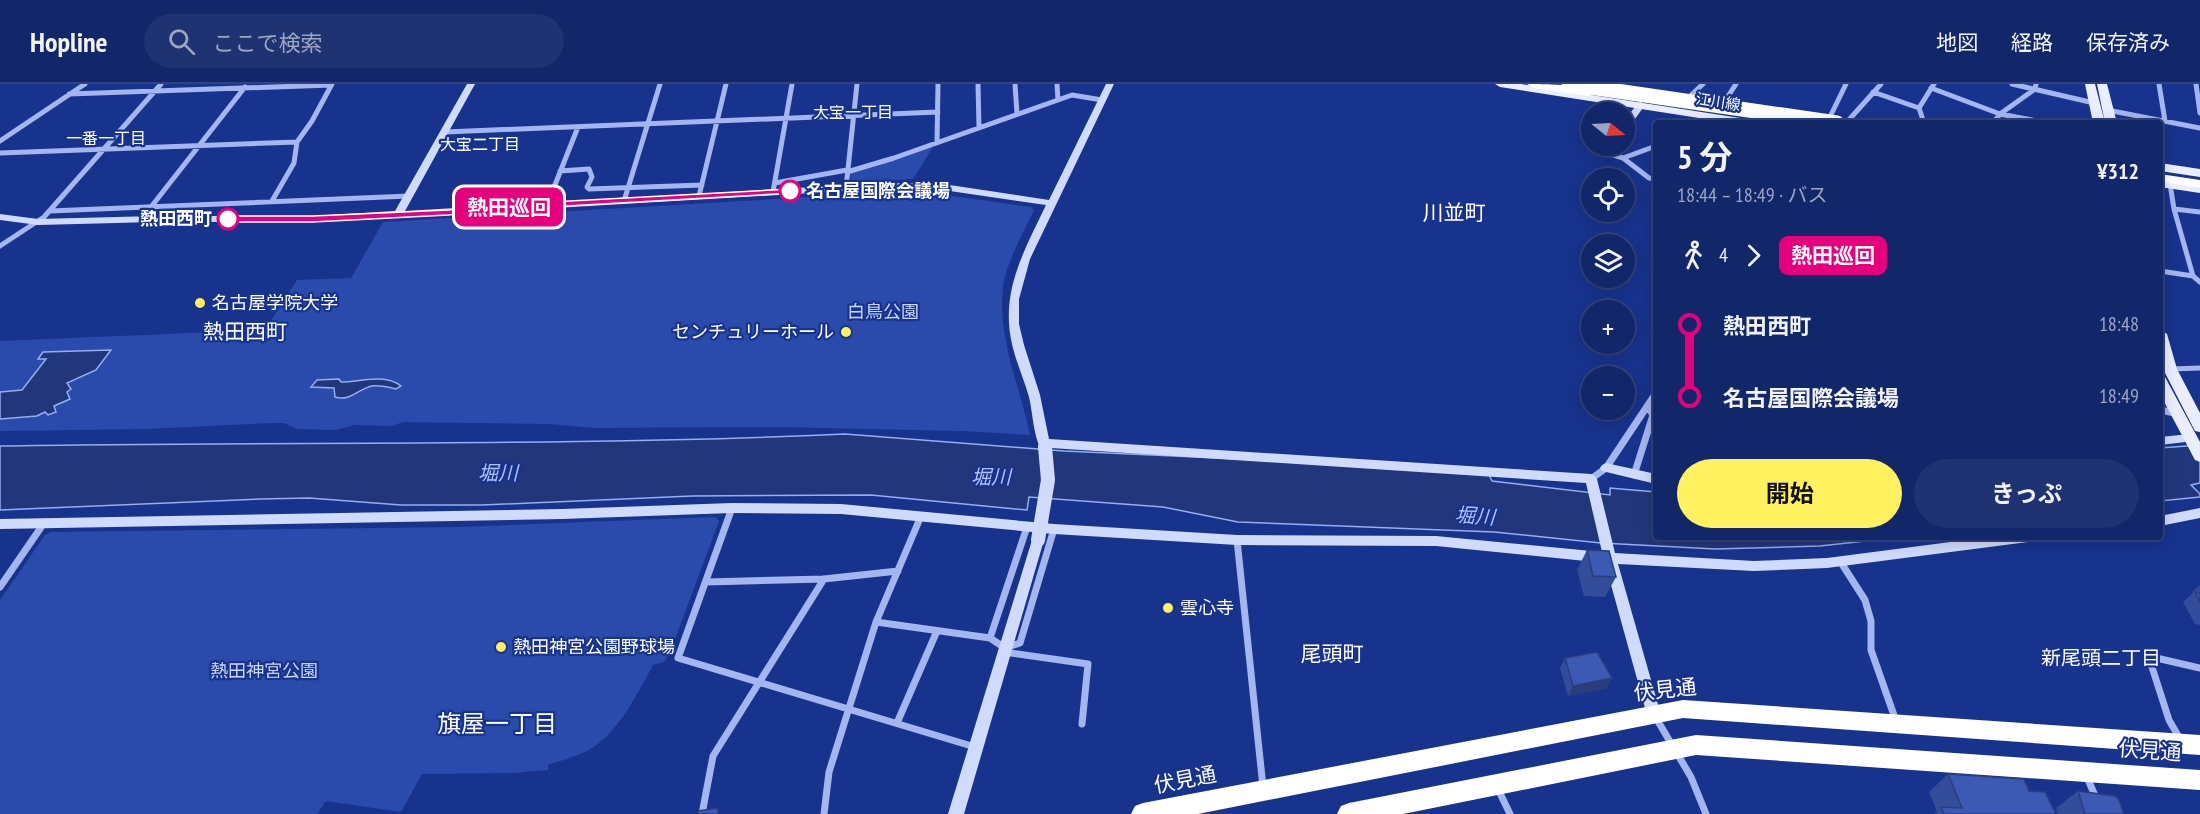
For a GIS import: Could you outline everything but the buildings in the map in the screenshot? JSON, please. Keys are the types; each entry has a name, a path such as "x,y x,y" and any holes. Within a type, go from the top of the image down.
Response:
{"highway":[{"path":"1533,84 1774,120"},
{"path":"1569,84 1825,120"},
{"path":"2163,169 2200,175"},
{"path":"2163,182 2200,184"},
{"name":"伏見通","path":"1143,814 1683,709 2192,745"},
{"name":"伏見通","path":"1349,814 1696,745 2200,780"}],"main road":[{"name":"江川線","path":"1500,84 1641,105 1713,120"},
{"name":"江川線","path":"1588,84 1826,120"},
{"path":"2090,84 2097,120"},
{"path":"2102,84 2110,120"},
{"path":"2163,182 2200,189"},
{"path":"2163,358 2176,413 2194,435"},
{"path":"2165,374 2194,435 2200,456"}],"street":[{"path":"0,141 85,84"},
{"path":"0,246 38,222 50,211 161,84"},
{"path":"69,94 332,84 312,121 297,142 294,163 272,201"},
{"path":"398,215 471,84"},
{"path":"624,201 660,84"},
{"path":"699,196 726,84"},
{"path":"774,188 792,84"},
{"path":"846,188 857,84"},
{"path":"937,143 938,84"},
{"path":"978,84 979,128"},
{"path":"1015,84 1017,114"},
{"path":"1057,84 1058,100"},
{"path":"956,814 1038,540 1048,480 1046,445 1014,324 1014,299 1025,259 1110,84"},
{"path":"1688,99 1703,84"},
{"path":"1723,104 1736,84"},
{"path":"1839,120 1846,84"},
{"path":"1841,120 1881,84"},
{"path":"2012,84 2036,87 2094,103"},
{"path":"2159,84 2165,121 2200,128"},
{"path":"2196,84 2200,113"},
{"path":"151,207 246,86"},
{"path":"1919,108 1933,86 2000,114 2032,120"},
{"path":"1995,120 2036,87"},
{"path":"1874,92 1919,108"},
{"path":"774,188 847,171 937,143 1072,95 1102,100"},
{"path":"1635,113 1641,105"},
{"path":"1919,108 1923,120"},
{"path":"2107,110 2160,120"},
{"path":"445,132 938,112"},
{"path":"547,205 578,127"},
{"path":"0,153 297,142"},
{"path":"1623,158 1653,147"},
{"path":"1620,156 1653,179"},
{"path":"560,171 589,169 592,177 588,189 702,185"},
{"path":"2163,182 2174,209 2193,276"},
{"path":"0,217 38,222 313,219 699,196 774,188 936,187 1051,203"},
{"path":"50,211 409,196"},
{"path":"2174,209 2200,212"},
{"path":"2163,271 2193,276 2200,282"},
{"path":"2165,374 2200,368"},
{"path":"1046,445 1591,481 1606,468 1653,399"},
{"path":"1634,476 1653,415 1648,407"},
{"path":"2163,411 2176,413"},
{"path":"2163,440 2194,435"},
{"path":"1606,468 1653,479"},
{"path":"1591,481 1654,715 1691,777 1706,814"},
{"path":"732,508 678,658 975,747"},
{"path":"0,524 562,514 732,508 841,509 1054,529 1237,540 1436,541 1754,566 1799,566 2004,540"},
{"path":"2163,520 2200,513"},
{"path":"824,814 829,772 876,622 922,515"},
{"path":"0,587 45,523"},
{"path":"990,638 1028,527"},
{"path":"1005,650 1020,643 1054,529"},
{"path":"1237,540 1264,790"},
{"path":"1840,561 1865,600 1871,621 1871,650 1897,724"},
{"path":"706,582 824,579 898,571"},
{"path":"702,814 713,756 824,579"},
{"path":"876,622 990,638 1005,650 1088,664 1082,724"},
{"path":"897,723 937,631"},
{"path":"2192,745 2169,720 2151,664 2152,657 2200,668"},
{"path":"2085,772 2105,810"},
{"path":"1496,784 1510,814"}],"green space":[{"path":"933,147 913,179 850,182 851,173"},
{"name":"白鳥公園","path":"895,192 939,194 1031,207 1034,210 1008,267 1003,287 1002,306 1010,362 1030,435 963,431 775,427 594,428 549,424 403,422 392,426 354,425 336,430 297,429 284,423 272,423 147,429 0,431 0,341 265,330 297,280 351,278 383,222"},
{"name":"熱田神宮公園","path":"715,517 719,521 670,653 664,662 653,665 627,711 611,732 592,748 548,765 548,770 513,773 422,774 401,812 326,801 317,814 0,814 0,600 45,535 51,532 457,527"}],"water":[{"path":"111,350 96,370 67,383 71,389 67,392 70,399 54,406 56,412 48,415 45,412 37,416 0,419 0,392 22,390 46,359 38,359 43,352"},
{"path":"339,379 341,382 380,379 401,386 396,389 372,386 345,398 335,397 334,388 311,387 317,380"},
{"name":"堀川","path":"845,434 1064,451 1369,465 1489,475 1492,481 1610,495 1610,488 1653,492 1653,540 1875,540 1820,546 1715,549 1601,543 1494,532 1238,522 1163,507 1029,497 1027,510 871,495 692,496 482,505 401,505 309,498 0,510 0,446 634,441"},
{"path":"2200,445 2200,483 2191,485 2200,497 2163,501 2163,448"}],"bus line":[{"name":"熱田巡回","path":"228,219 313,219 790,191"}],"place":[{"name":"名古屋国際会議場","path":"790,191"},
{"name":"熱田西町","path":"228,219"},
{"name":"名古屋学院大学","path":"200,303"},
{"name":"センチュリーホール","path":"846,332"},
{"name":"雲心寺","path":"1168,608"},
{"name":"熱田神宮公園野球場","path":"501,647"}],"district":[{"name":"大宝一丁目","path":"853,112"},
{"name":"一番一丁目","path":"106,138"},
{"name":"大宝二丁目","path":"480,144"},
{"name":"川並町","path":"1454,213"},
{"name":"熱田西町","path":"245,332"},
{"name":"尾頭町","path":"1332,654"},
{"name":"新尾頭二丁目","path":"2101,658"},
{"name":"旗屋一丁目","path":"497,724"}]}
